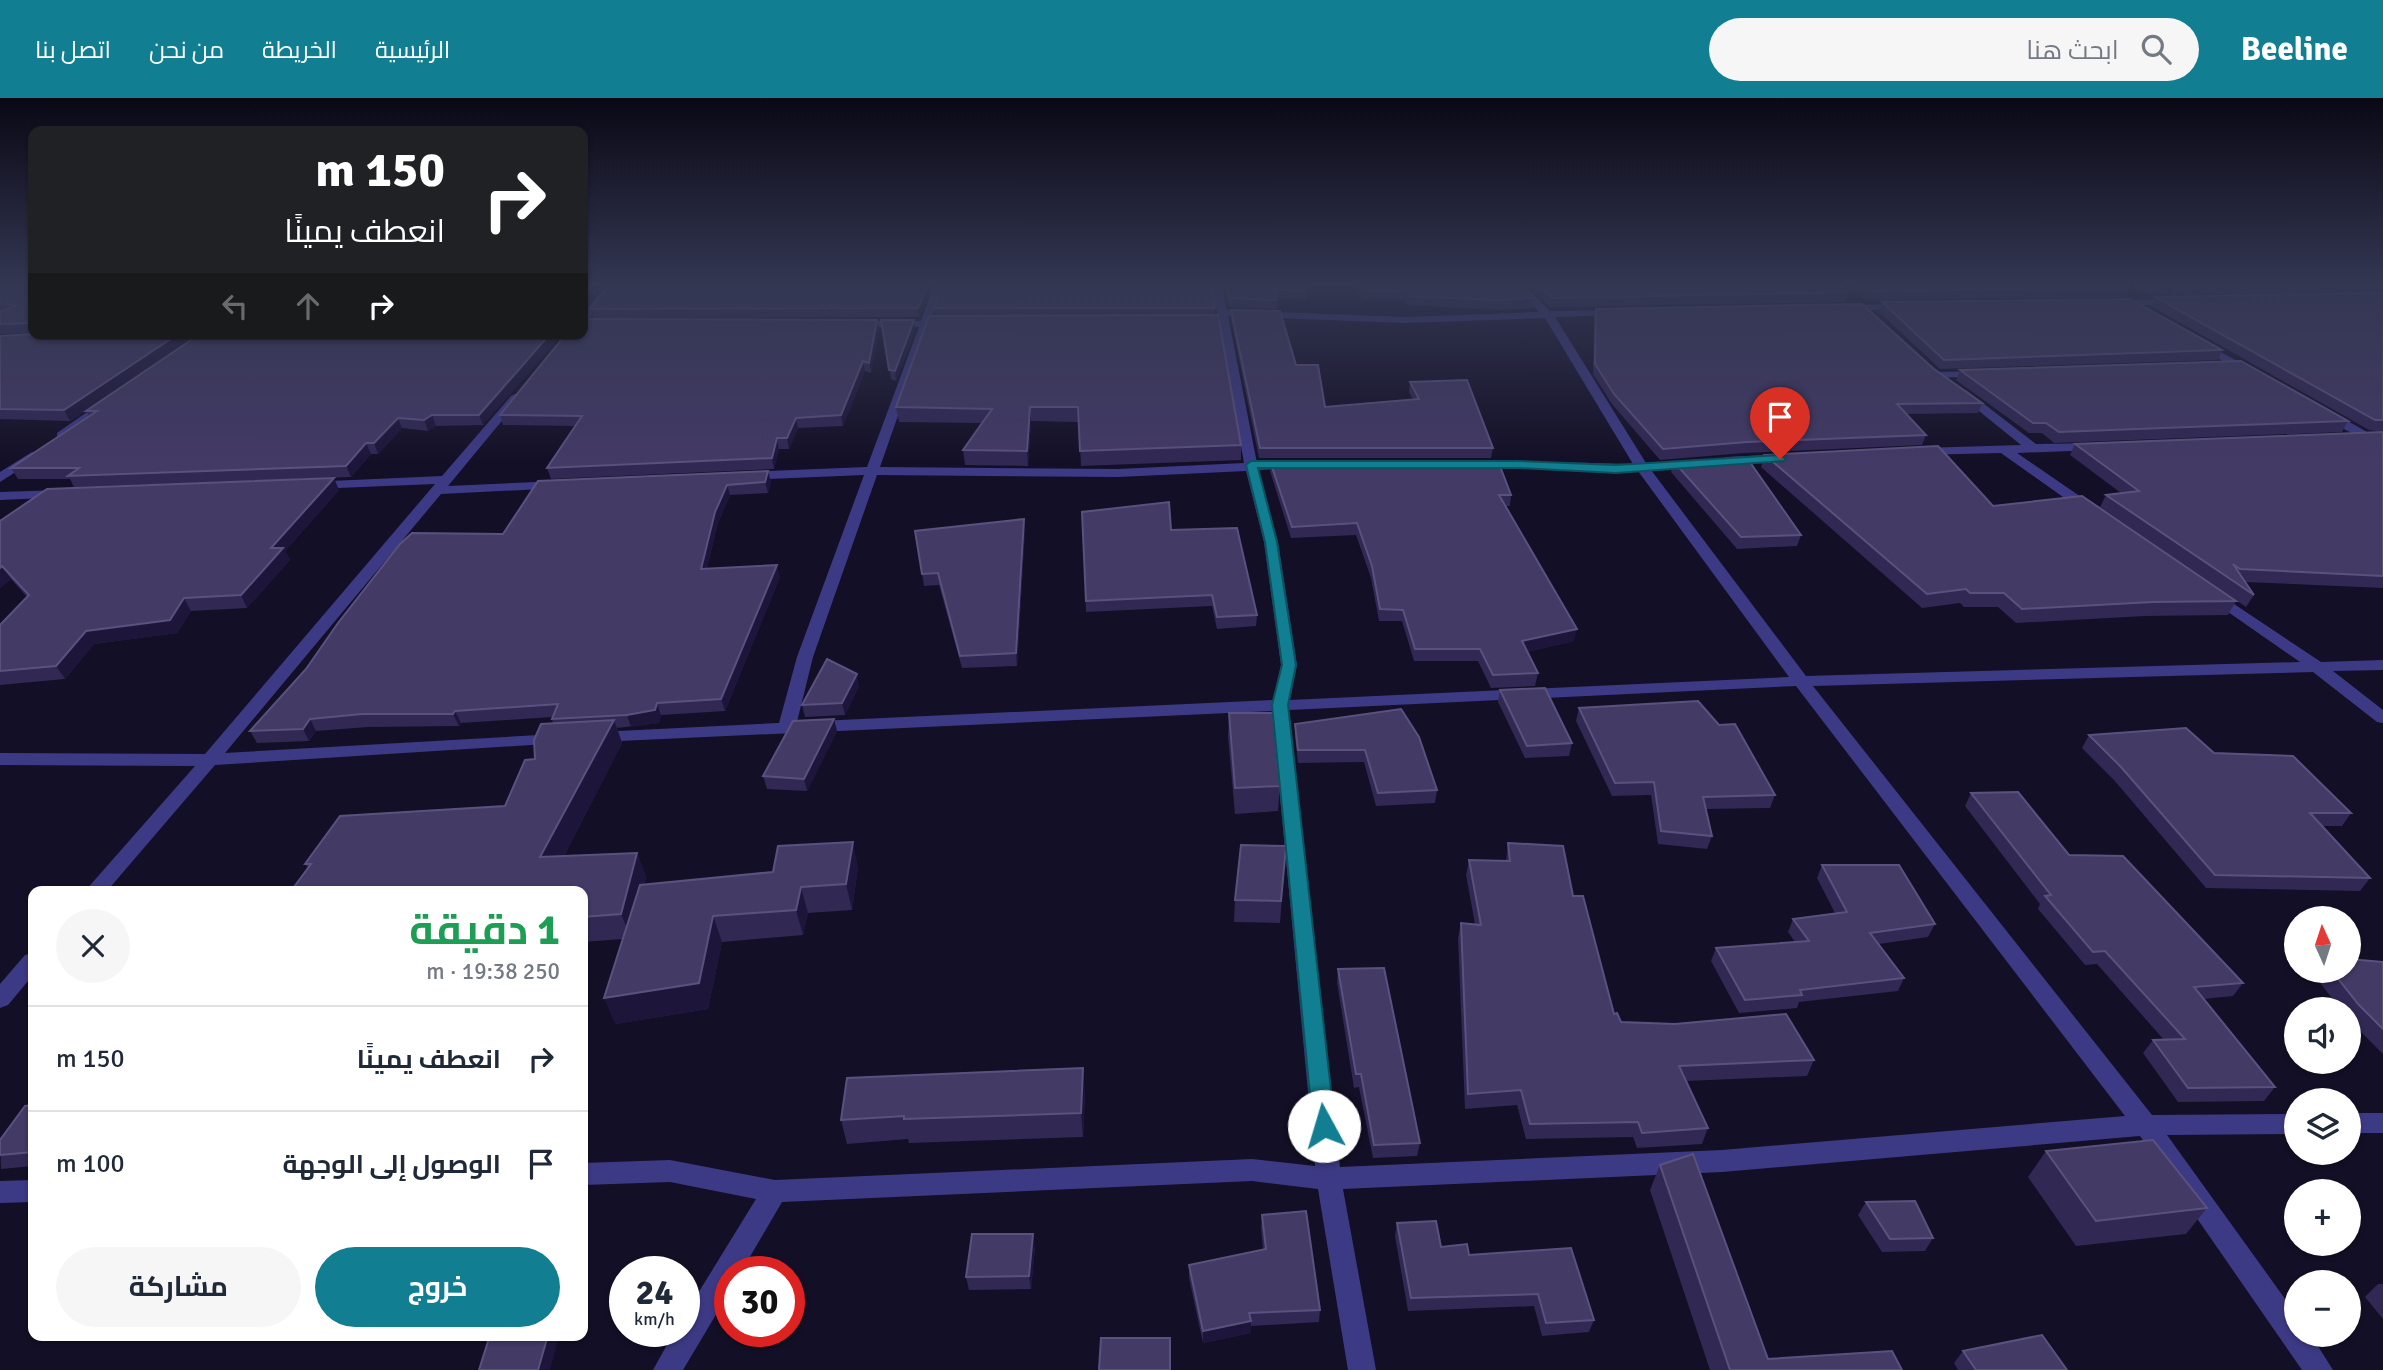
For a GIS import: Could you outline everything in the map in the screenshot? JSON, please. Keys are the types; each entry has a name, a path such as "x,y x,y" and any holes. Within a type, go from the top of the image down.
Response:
{"street":[{"path":"787,726 805,657 870,479 870,471 892,422 920,344"},
{"path":"1224,344 1271,542 1289,665 1280,705 1329,1179 1362,1370"},
{"path":"1566,344 1641,466 1801,681 2146,1125 2319,1370"},
{"path":"2201,344 2260,378"},
{"path":"2211,366 2236,365"},
{"path":"1926,366 2033,448"},
{"path":"1936,375 1989,373"},
{"path":"99,886 210,760 526,386"},
{"path":"55,440 121,395"},
{"path":"2318,410 2383,446"},
{"path":"2337,437 2383,436"},
{"path":"1905,452 2006,451 2116,445"},
{"path":"0,478 44,447"},
{"path":"2006,451 2109,522"},
{"path":"1463,464 1616,469 1794,458"},
{"path":"731,477 870,471 1118,473 1303,464"},
{"path":"296,485 578,484"},
{"path":"0,496 79,493"},
{"path":"2200,586 2315,665 2383,718"},
{"path":"0,759 210,760 787,726 1801,681 2383,665"},
{"path":"0,999 28,967"},
{"path":"2361,1124 2383,1123"},
{"path":"588,1174 670,1171 775,1191 1252,1170 1329,1179 1722,1161 2146,1125 2284,1124"},
{"path":"0,1192 28,1191"},
{"path":"667,1370 775,1191"}],"building":[{"path":"0,344 162,344 64,410 0,409"},
{"path":"185,344 541,344 479,415 432,415 424,420 398,418 374,443 366,443 346,466 68,476 79,468 11,468 97,411 86,411"},
{"path":"558,344 872,344 869,363 863,361 841,415 796,418 787,438 777,438 772,458 547,468 582,416 500,415"},
{"path":"885,344 905,344 895,371 889,370"},
{"path":"919,344 1223,344 1241,445 1080,451 1078,407 1030,407 1027,451 963,450 992,409 896,407"},
{"path":"1238,344 1290,344 1296,365 1318,365 1325,407 1419,399 1410,382 1467,380 1493,448 1260,448"},
{"path":"1595,344 1907,344 1934,369 1982,403 1897,404 1926,435 1747,442 1663,449 1614,394 1595,364"},
{"path":"1927,344 2212,344 2222,350 1944,360"},
{"path":"2240,344 2383,344 2383,420 2375,420"},
{"path":"2241,361 2348,421 2059,432 2046,423 2033,423 1960,370"},
{"path":"2383,432 2383,576 2240,569 2233,564 2254,595 2106,495 2139,491 2075,444"},
{"path":"1938,446 1993,506 2082,496 2236,601 2153,602 2022,609 2004,593 1970,593 1966,589 1927,594 1765,455"},
{"path":"1747,458 1801,535 1741,537 1674,462"},
{"path":"1270,461 1498,461 1511,495 1499,495 1577,629 1522,641 1538,673 1493,675 1480,649 1415,649 1403,610 1380,609 1372,566 1357,523 1292,527"},
{"path":"768,471 765,482 727,485 715,512 701,569 777,565 721,699 657,703 655,710 627,715 552,719 558,704 455,711 453,714 362,714 310,719 303,729 250,731 306,669 338,623 400,544 412,533 503,534 538,481"},
{"path":"334,478 271,548 283,548 241,595 184,598 170,620 86,631 56,666 0,671 0,625 29,595 2,566 0,568 0,521 47,489"},
{"path":"1169,502 1171,530 1237,528 1257,615 1217,617 1212,595 1086,601 1082,512"},
{"path":"1024,519 1016,653 960,656 938,573 922,574 915,531"},
{"path":"827,659 857,674 842,703 802,705"},
{"path":"1545,688 1572,743 1527,746 1500,690"},
{"path":"1698,701 1719,725 1735,724 1775,795 1703,797 1712,836 1661,831 1654,782 1615,783 1579,708"},
{"path":"1401,709 1419,737 1437,790 1378,793 1365,750 1298,750 1295,724"},
{"path":"1229,713 1273,713 1280,786 1235,788"},
{"path":"834,719 804,779 763,776 793,721"},
{"path":"614,720 540,857 637,853 621,914 588,917 588,886 295,886 311,864 305,864 340,816 505,806 525,760 535,759 534,740 541,724"},
{"path":"2186,728 2214,753 2293,756 2351,813 2310,813 2370,878 2215,875 2121,767 2089,735"},
{"path":"2018,792 2069,855 2123,856 2243,983 2194,987 2275,1087 2188,1088 2153,1040 2185,1039 2105,951 2093,952 2045,896 2051,895 1971,793"},
{"path":"853,842 846,884 801,887 796,910 713,916 699,983 604,998 640,885 773,872 778,846"},
{"path":"1508,843 1563,846 1573,896 1583,896 1614,1014 1617,1013 1621,1022 1675,1024 1786,1014 1814,1060 1679,1066 1708,1128 1642,1133 1638,1122 1530,1124 1521,1090 1468,1094 1461,923 1481,925 1469,860 1510,861"},
{"path":"1241,845 1286,846 1281,901 1235,900"},
{"path":"1822,865 1899,865 1935,924 1870,933 1904,978 1800,990 1802,995 1745,1000 1716,948 1809,941 1793,919 1847,912"},
{"path":"2361,960 2383,962 2383,1029 2361,1007 2361,997 2353,997 2342,984 2361,984"},
{"path":"1384,968 1420,1143 1374,1145 1361,1074 1356,1074 1338,969"},
{"path":"1083,1068 1081,1113 904,1119 904,1116 841,1120 847,1078"},
{"path":"28,1106 28,1152 0,1155 0,1140"},
{"path":"2153,1140 2207,1208 2096,1221 2046,1151"},
{"path":"1693,1154 1768,1359 1892,1351 1902,1370 1730,1370 1660,1165"},
{"path":"1915,1201 1933,1238 1890,1239 1866,1202"},
{"path":"1306,1211 1320,1310 1249,1313 1251,1321 1203,1331 1189,1265 1266,1249 1262,1215"},
{"path":"1436,1221 1441,1247 1467,1244 1469,1255 1571,1248 1594,1320 1546,1323 1538,1294 1411,1298 1397,1223"},
{"path":"972,1234 1033,1234 1029,1276 966,1277"},
{"path":"2042,1335 2067,1370 1976,1370 1963,1351"},
{"path":"1101,1338 1170,1338 1170,1370 1099,1370"},
{"path":"488,1341 546,1341 538,1370 479,1370"}],"route":[{"path":"1324,1126 1280,705 1289,665 1271,542 1251,465 1518,464 1616,469 1780,459"}]}
